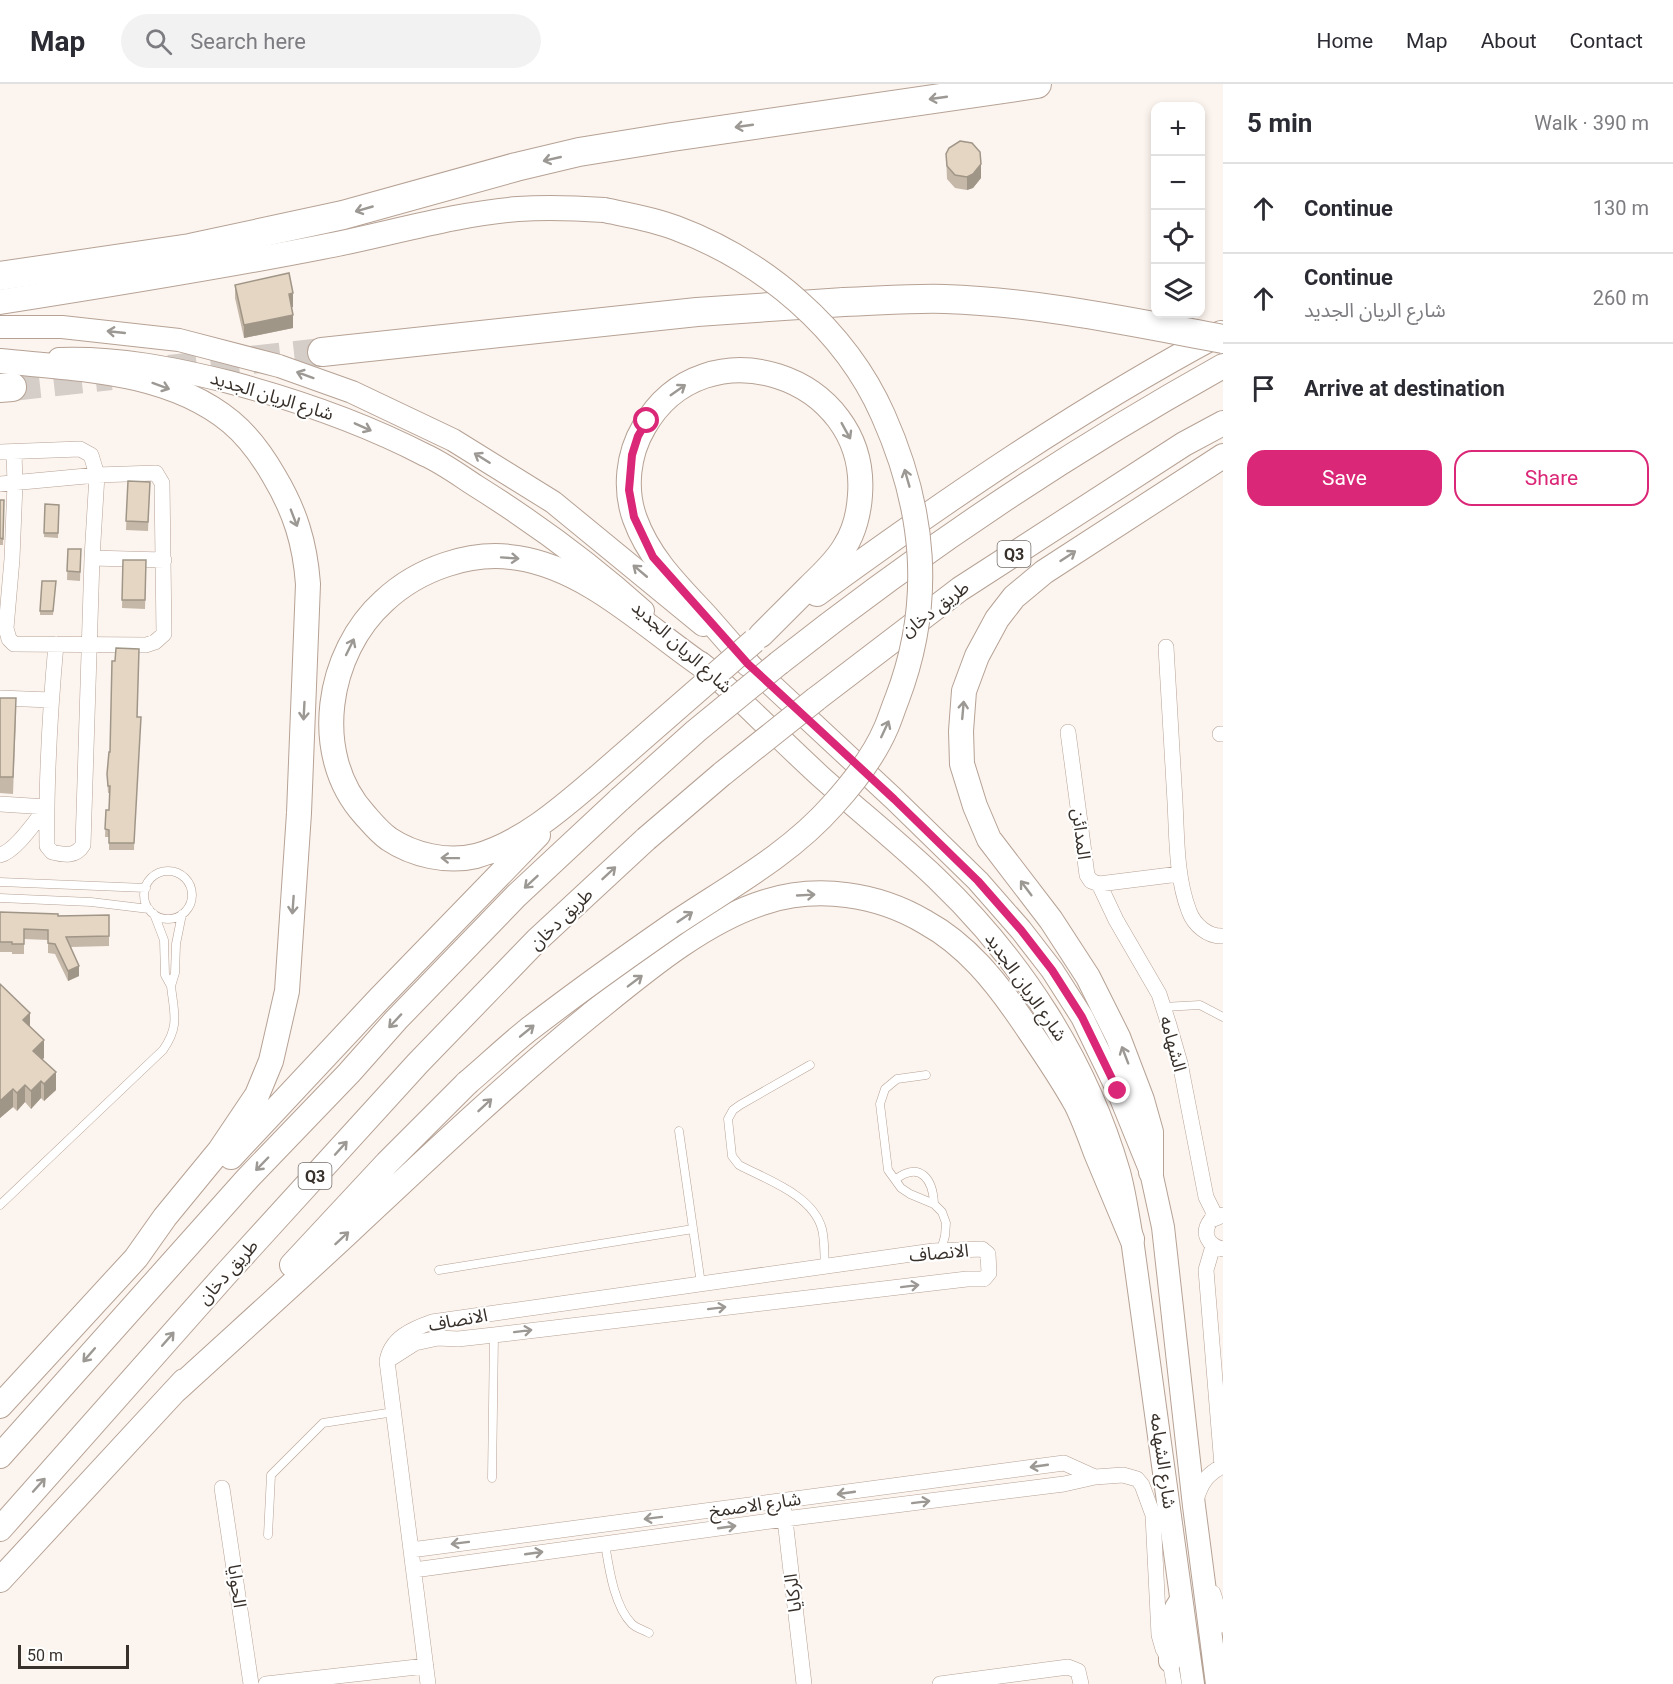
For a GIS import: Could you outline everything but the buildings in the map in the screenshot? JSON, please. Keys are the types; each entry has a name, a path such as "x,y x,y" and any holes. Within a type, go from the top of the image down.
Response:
{"highway":[{"path":"0,276 190,248 343,215 484,175 579,152 1037,84"},
{"path":"322,352 697,312 844,302 945,299 1108,318 1223,339"}],"main road":[{"path":"0,302 161,278 435,222 516,209 566,207 604,210 673,227 709,241 752,265 775,282 810,313 861,373 895,441 915,508 921,550 920,605 914,647 906,675 886,729 850,785 806,833 771,860 672,926 526,1032 467,1083 387,1163 0,1581"},
{"name":"شارع الريان الجديد","path":"0,327 62,327 179,340 279,366 352,392 453,440 553,502 636,569 755,646 894,799 978,881 1052,970 1099,1048 1151,1172"},
{"path":"707,669 673,647 622,606 566,573 517,558 495,557 445,565 421,575 384,600 361,628 338,676 331,729 335,761 341,778 357,806 381,833 399,846 418,853 456,858 473,856 510,842 532,829 575,796 755,646 977,483 1162,364 1223,332"},
{"name":"شارع الريان الجديد","path":"0,361 88,358 173,368 269,393 335,414 427,455 523,515 614,585 820,776 936,878 1009,957 1057,1027 1091,1092 1119,1174 1132,1239"},
{"path":"0,361 91,370 151,382 198,400 231,423 264,459 284,492 297,522 305,553 308,584 307,636 299,813 287,991 271,1060 257,1095 241,1120 136,1258"},
{"path":"0,1456 248,1178 349,1073 396,1020 516,896 696,731 842,613 1044,473 1149,407 1223,366"},
{"path":"735,370 760,371 778,375 810,391 836,414 858,456 860,471 860,503 846,546 755,646 653,557 640,532 630,504 629,473 632,455 638,436 647,421 666,398 684,385 703,376 735,370"},
{"name":"طريق دخان","path":"0,1529 224,1276 418,1064 537,940 646,839 722,774 816,699 960,589 1174,451 1223,423"},
{"path":"1151,1172 1151,1132 1142,1100 1118,1037 1088,977 1051,920 989,839 975,806 962,764 961,731 964,691 977,656 997,618 1014,597 1044,572 1223,456"},
{"path":"0,1406 379,999 575,796"},
{"path":"175,1391 489,1101 618,993 697,934 732,915 766,901 797,895 859,896 884,903 924,921 971,956 991,976 1054,1067 1077,1107 1132,1239"},
{"name":"شارع الشهامه","path":"1151,1172 1163,1227 1216,1684"},
{"name":"شارع الشهامه","path":"1132,1239 1193,1684"},
{"path":"1170,1661 1170,1630 1174,1610 1182,1600"}],"street":[{"path":"8,484 97,475 156,473 162,483 164,633 155,642 146,645 88,645 56,644 14,644 3,628 7,452 80,449 92,455 97,475 88,645 83,844 80,850 62,855 51,852 47,846 51,700 56,644"},
{"path":"92,558 164,560"},
{"path":"1166,647 1179,874 1189,912 1194,921 1216,937 1223,936"},
{"path":"0,698 51,700"},
{"name":"المدائن","path":"1068,732 1087,875 1091,881 1099,884 1179,874"},
{"path":"0,804 47,807"},
{"path":"0,855 7,853 15,845 47,807"},
{"name":"الشهامه","path":"1099,884 1116,920 1159,994 1180,1063 1206,1197 1220,1216"},
{"path":"1194,1506 1201,1484 1211,1472 1223,1466 1206,1270 1218,1247 1209,1241 1206,1230 1208,1224 1220,1216"},
{"name":"الانصاف","path":"982,1249 988,1254 989,1272 984,1279 967,1279 458,1339 438,1338 415,1343 387,1361 389,1350 403,1335 432,1322 933,1251 982,1249"},
{"path":"387,1361 428,1684"},
{"name":"شارع الاصمخ","path":"411,1550 1064,1463 1095,1477"},
{"name":"شارع الاصمخ","path":"414,1570 1123,1475 1137,1479 1147,1495 1153,1515 1159,1635 1170,1661"},
{"name":"الحوايا","path":"222,1488 251,1684"},
{"name":"الركايا","path":"782,1502 804,1684"},
{"name":"شارع الشهامه","path":"1201,1561 1223,1624"},
{"path":"1170,1661 1173,1684"},
{"path":"266,1684 313,1681 426,1666"},
{"path":"940,1684 1068,1667 1078,1671 1081,1684"}],"lane":[{"path":"0,1205 163,1050 173,1036 171,986 175,973 176,944 182,914 191,902 192,895 191,887 182,876 168,871 154,876 146,888 145,895 164,940 165,975 171,986"},
{"path":"0,882 146,888"},
{"path":"0,898 91,902 152,911 168,918 182,914"},
{"path":"1163,1007 1200,1005 1223,1017"},
{"path":"810,1065 740,1105 733,1110 729,1119 732,1156 739,1165 803,1200 814,1213 822,1228 825,1267"},
{"path":"926,1075 897,1079 885,1089 880,1104 888,1170 901,1188 934,1204 942,1212 946,1223 941,1252"},
{"path":"679,1131 701,1284"},
{"path":"896,1179 907,1173 923,1174 931,1185 934,1204"},
{"path":"439,1270 693,1229"},
{"path":"492,1478 494,1335"},
{"path":"268,1535 272,1475 323,1423 394,1412"},
{"path":"605,1544 610,1574 620,1604 633,1624 649,1633"}],"tunnel":[{"path":"169,369 322,352"},
{"path":"12,387 111,376"}],"route":[{"path":"647,421 638,436 632,455 629,490 634,517 653,557 748,664 894,799 978,881 1021,930 1052,970 1082,1017 1118,1091"}]}
